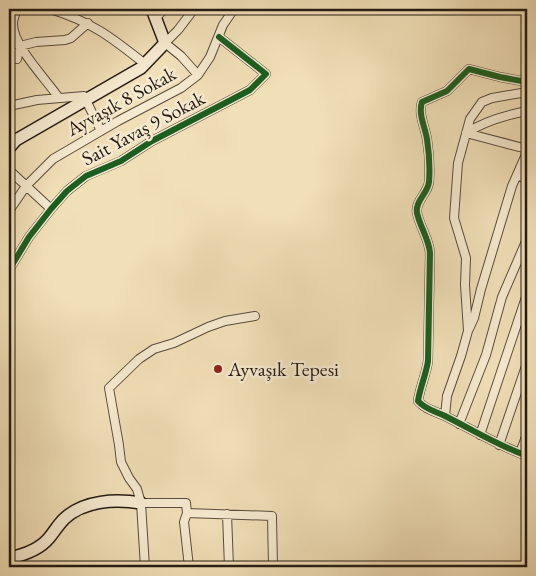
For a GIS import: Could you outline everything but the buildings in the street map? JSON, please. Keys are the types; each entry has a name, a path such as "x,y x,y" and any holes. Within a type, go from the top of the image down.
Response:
{"street":[{"path":"17,9 13,22 14,32 20,46 59,98"},
{"path":"50,9 88,23 105,33 145,64"},
{"path":"164,9 154,14 160,34 165,43 182,56 198,74"},
{"path":"9,148 16,140 87,101 141,68 178,30 194,9"},
{"name":"Ayvaşık 8 Sokak","path":"9,211 26,186 54,159 101,131 182,88 198,74 210,57 222,25 234,9"},
{"path":"9,41 20,46 36,42 64,40 70,38 88,23"},
{"name":"Sait Yavaş 9 Sokak","path":"9,270 29,237 51,209 67,191 86,176 121,161 152,141 229,102 250,90 266,74 219,37"},
{"path":"17,59 20,46"},
{"path":"527,82 469,69 447,91 422,102 420,108 427,141 429,183 425,194 418,204 417,212 429,244 430,253 428,361 426,376 418,401 425,408 445,416 499,445 524,454 527,434"},
{"path":"468,331 465,285 466,258 454,218 458,163 470,118 482,102 492,98 527,92"},
{"path":"9,106 38,100 84,96 101,131"},
{"path":"466,133 478,125 510,114 527,111"},
{"path":"445,416 447,396 474,318 512,186 527,150 466,133"},
{"path":"9,170 51,209"},
{"path":"517,174 527,179"},
{"path":"459,424 486,355 502,297 527,239"},
{"path":"480,435 527,294"},
{"path":"145,567 141,503 137,489 121,462 109,388 139,359 154,349 174,343 225,321 254,316"},
{"path":"499,445 527,363"},
{"path":"9,558 30,552 41,546 64,519 85,507 114,500 141,503 186,503 187,513 184,522 188,567"},
{"path":"187,513 272,516 273,567"},
{"path":"227,514 229,567"}],"cycle path":[{"path":"9,270 29,237 51,209 67,191 86,176 121,161 152,141 250,90 266,74 219,37"},
{"path":"527,82 469,69 447,91 422,102 422,120 428,144 429,177 428,186 417,209 418,218 430,253 428,361 418,401 427,408 527,456"}],"place":[{"name":"Ayvaşık Tepesi","path":"218,369"}]}
